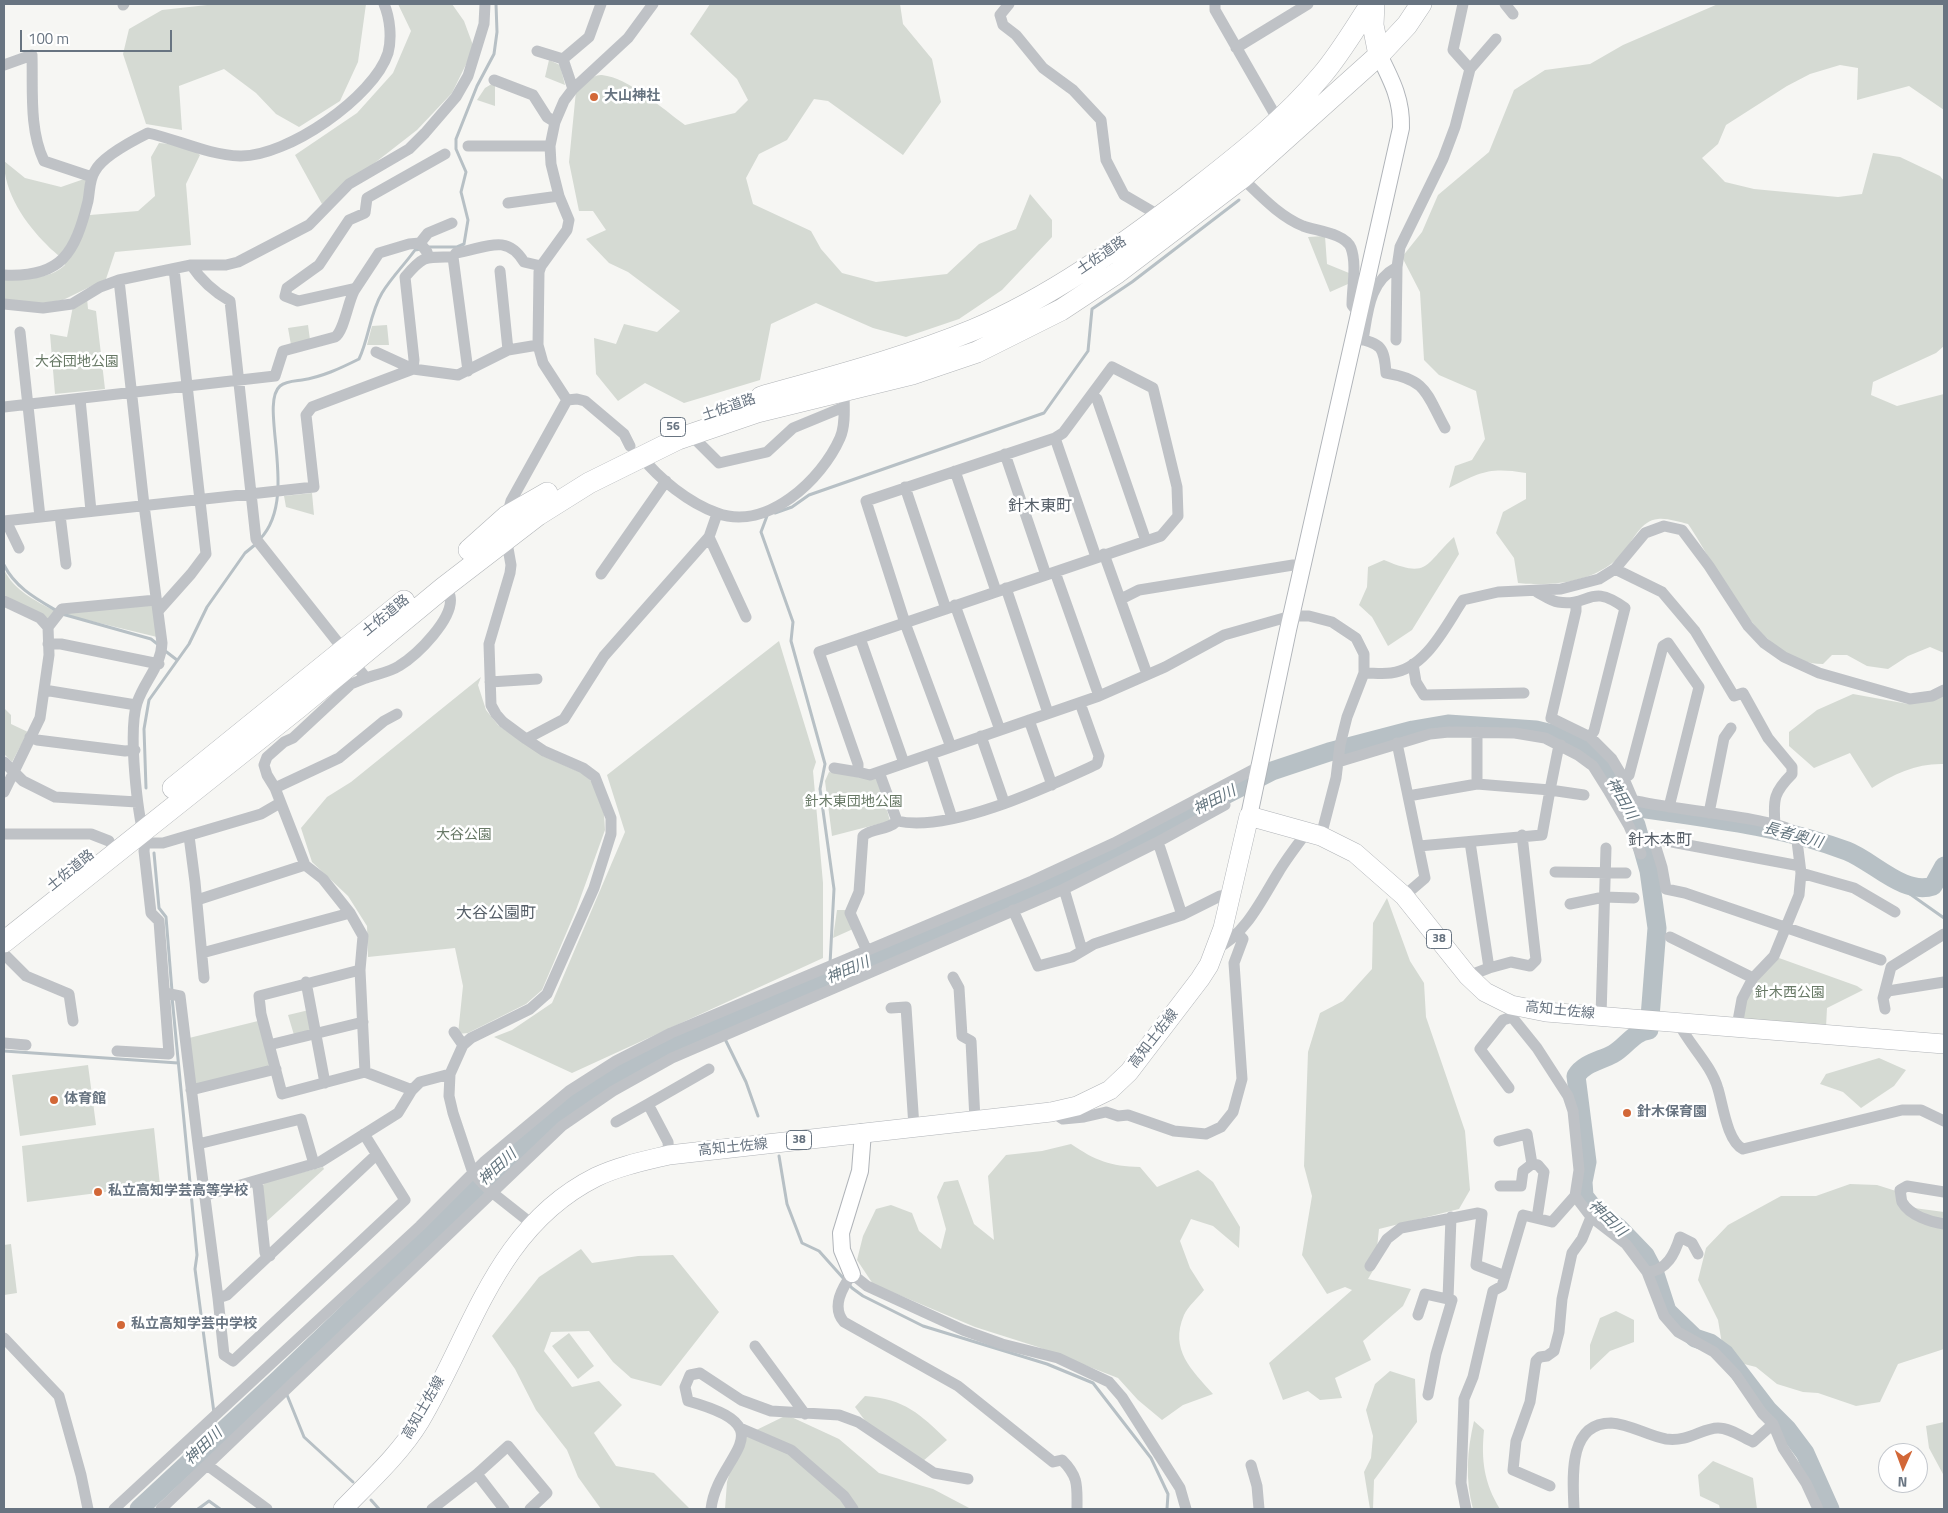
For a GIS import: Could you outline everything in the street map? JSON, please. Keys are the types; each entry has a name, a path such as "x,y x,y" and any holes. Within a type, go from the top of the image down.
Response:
{"highway":[{"path":"1328,67 1347,57 1364,53 1379,56 1373,25 1372,4"},
{"name":"土佐道路","path":"4,942 141,823 354,663 506,538 538,515 674,427 754,399 906,354 974,329 1045,294 1100,260 1227,165 1278,120 1328,67 1372,4"},
{"name":"56","path":"1379,56 1407,26 1421,4"},
{"name":"土佐道路","path":"354,663 507,516 583,470 757,412 844,399 977,352 1061,310 1117,273 1242,178 1379,56"},
{"name":"土佐道路","path":"4,925 109,840 141,823"}],"main road":[{"name":"高知土佐線","path":"343,1509 403,1444 420,1420 493,1278 515,1244 554,1203 597,1177 627,1165 669,1155 1051,1112 1077,1106 1097,1098 1129,1072 1200,980 1209,965 1223,928 1249,816 1314,834 1355,853 1404,896 1468,976 1485,992 1511,1011 1737,1026 1944,1044"}],"street":[{"path":"4,275 21,276 40,273 58,264 73,245 95,169 118,151 148,134 165,137 207,152 242,156 264,153 287,145 313,131 342,109 372,80 381,68 388,51 390,26 384,4"},
{"path":"4,304 43,308 72,304 100,287 119,280 191,265 226,265 238,262 309,225 349,184 409,149 456,97 468,76 484,24 485,4"},
{"path":"564,59 589,38 601,4"},
{"path":"567,400 543,363 538,345 540,266 568,230 568,220 559,196 552,164 550,146 555,122 573,89 628,38 654,4"},
{"path":"1007,4 1000,15 1003,25 1016,35 1043,68 1073,90 1101,120 1106,160 1124,196 1160,216"},
{"path":"1215,4 1215,10 1278,120"},
{"path":"1236,48 1308,4"},
{"path":"1463,4 1453,50 1470,69"},
{"path":"1505,4 1513,14"},
{"path":"1396,340 1397,267 1400,247 1443,159 1456,127 1470,69 1496,39"},
{"path":"537,51 564,59"},
{"path":"4,65 32,55 34,120 38,149 44,162 92,177"},
{"path":"1359,339 1359,314 1401,128 1402,109 1398,94 1379,56"},
{"path":"564,59 573,89"},
{"path":"494,80 533,95 547,117 555,122"},
{"path":"468,146 550,146"},
{"path":"354,291 352,289 298,301 285,296 287,288 319,265 349,220 365,213 368,198 445,154"},
{"path":"1242,178 1285,217 1302,225 1344,239 1350,246 1354,259 1352,306 1359,314"},
{"path":"508,203 559,196"},
{"path":"413,369 414,360 405,277 420,260 428,234 452,223"},
{"path":"453,257 456,253 500,244 517,250 524,262 540,266"},
{"path":"4,407 276,376 284,351 340,334 347,304 379,253 401,246 424,249 453,257"},
{"path":"453,257 468,371"},
{"path":"191,265 200,278 218,294 230,301 250,495 259,543 354,663 398,667 421,650 437,630 449,608 450,596 443,588"},
{"path":"1249,816 1302,566 1359,339 1376,284 1386,273 1397,267"},
{"path":"4,792 40,718 44,690 48,627 59,612 157,606 204,558 188,386 174,269"},
{"path":"500,272 508,350"},
{"path":"117,1051 170,1054 170,994 159,922 151,913 135,750 136,705 161,654 119,280"},
{"path":"20,332 40,517"},
{"path":"1359,339 1378,344 1384,352 1386,373 1413,379 1422,386 1445,428"},
{"path":"376,352 413,369 458,375 508,350 538,345"},
{"path":"858,772 858,764 819,652 905,623 1001,590 1050,574 1160,536 1178,516 1177,487 1153,388 1112,367 1063,433 1055,438 866,500 905,623 951,747"},
{"path":"19,548 5,521 314,487 306,415 312,407 413,369"},
{"path":"1092,395 1097,400 1146,541"},
{"path":"80,399 91,511"},
{"path":"567,400 577,399 585,401 624,434 636,451 666,481 693,501 717,514 735,516 758,513 780,506 797,495 830,458 841,435 844,399"},
{"path":"691,434 719,463 767,452 793,428 844,399"},
{"path":"532,1224 491,1191 474,1174 453,1112 450,1096 450,1074 463,1045 471,1038 530,1009 547,994 594,888 610,834 611,818 595,777 583,768 544,752 526,740 496,714 492,705 489,644 511,564 506,538 507,516 511,501 567,400"},
{"path":"1055,438 1100,556 1121,599 1147,674"},
{"path":"1004,454 1099,696"},
{"path":"955,471 1048,713"},
{"path":"601,574 666,481"},
{"path":"905,487 1000,730"},
{"path":"526,740 564,719 604,656 708,537 717,514"},
{"path":"60,515 66,564"},
{"path":"1364,673 1393,673 1413,664 1436,641 1463,600 1498,592 1535,591 1582,585 1598,579 1615,568 1646,533 1664,526 1682,530 1709,566 1748,626 1764,643 1784,657 1819,673 1910,699 1932,696 1944,690"},
{"path":"708,537 746,617"},
{"path":"1121,599 1139,590 1294,565 1302,566"},
{"path":"1615,568 1662,592 1695,631 1734,696 1743,693 1768,738 1792,767 1792,774 1778,788 1774,803 1775,824"},
{"path":"1535,591 1558,602 1576,602 1595,595 1610,597 1625,608 1594,732 1590,737"},
{"path":"4,600 40,618 48,627"},
{"path":"1576,602 1576,611 1551,718 1590,737 1612,759 1616,785 1640,854"},
{"path":"834,768 870,775 879,772 1099,696 1224,635 1291,616 1309,616 1332,622 1356,638 1364,654 1364,673 1354,697 1339,754 1314,834 1277,874 1264,899 1237,933 1224,946 1214,950"},
{"path":"860,638 904,763"},
{"path":"1616,785 1629,775 1663,646 1668,643 1699,687 1668,807"},
{"path":"48,644 161,654"},
{"path":"354,663 351,684 293,738 284,742 267,756 264,764 266,775 275,788 305,866 323,879 350,913 363,936 360,970 365,1072"},
{"path":"1413,664 1416,682 1424,695 1524,693"},
{"path":"490,682 537,679"},
{"path":"44,690 136,705"},
{"path":"897,821 911,824 952,818 1052,785 1097,764 1099,756 1080,703"},
{"path":"275,788 339,758 384,721 397,714"},
{"path":"1029,720 1052,785"},
{"path":"1709,813 1724,738 1730,728"},
{"path":"1339,754 1449,732 1515,733 1544,738 1561,744 1593,766 1633,800 1775,824 1792,829 1796,836 1801,869 1799,895 1774,956 1753,978 1742,999 1737,1026"},
{"path":"1477,732 1477,784"},
{"path":"982,736 1004,802"},
{"path":"30,737 37,740 96,748 135,750"},
{"path":"1397,743 1425,878 1404,896"},
{"path":"1419,846 1522,835 1542,835 1558,750 1561,744"},
{"path":"931,754 952,818"},
{"path":"4,762 23,780 55,797 141,823"},
{"path":"114,1509 474,1174 569,1091 616,1061 671,1033 1114,844 1258,770"},
{"path":"879,772 897,821"},
{"path":"1408,796 1477,784 1584,795"},
{"path":"141,823 149,844 163,843 261,814 280,803"},
{"path":"161,1509 491,1191 562,1126 613,1091 672,1058 1064,889 1156,843 1224,805"},
{"path":"866,951 850,913 859,892 863,836 867,833 890,828 897,821"},
{"path":"4,834 91,834 109,840"},
{"path":"1468,976 1511,962 1530,966 1536,960 1522,835"},
{"path":"189,836 204,978"},
{"path":"1881,960 1685,893 1666,889 1662,866 1654,841 1661,840 1801,869 1854,888 1896,912"},
{"path":"1470,842 1489,968"},
{"path":"1156,843 1160,848 1182,915"},
{"path":"1601,1016 1606,848"},
{"path":"197,900 305,866"},
{"path":"1555,872 1626,873"},
{"path":"1064,889 1082,950"},
{"path":"1013,910 1038,966 1072,957 1082,950 1125,932 1182,915 1220,896 1231,895"},
{"path":"1570,904 1604,897 1634,898"},
{"path":"202,953 350,913"},
{"path":"1051,1112 1062,1119 1084,1118 1106,1112 1118,1116 1128,1115 1174,1131 1206,1134 1221,1128 1233,1112 1242,1079 1234,963 1243,938 1237,933"},
{"path":"1944,934 1891,967 1884,1004 1888,991 1944,982"},
{"path":"1670,936 1753,978"},
{"path":"4,954 26,976 69,994 73,1021"},
{"path":"360,970 306,982 259,996 282,1094 365,1072 412,1090"},
{"path":"953,978 958,988 962,1036 971,1041 975,1120"},
{"path":"306,982 325,1084"},
{"path":"170,994 180,996 206,1195 224,1355 233,1361 405,1200 364,1134"},
{"path":"891,1008 906,1007 914,1127"},
{"path":"1466,1509 1461,1484 1464,1399 1473,1377 1493,1291 1502,1286 1523,1215 1552,1222 1575,1196 1579,1170 1578,1151 1568,1096 1511,1011 1480,1049 1509,1088"},
{"path":"269,1045 363,1022"},
{"path":"1678,1022 1685,1036 1711,1072 1731,1133 1738,1146 1743,1149 1902,1110 1921,1110 1944,1121"},
{"path":"454,1032 463,1045"},
{"path":"4,1043 26,1045"},
{"path":"191,1090 276,1069"},
{"path":"616,1122 709,1069"},
{"path":"206,1195 314,1164 398,1113 412,1090 420,1082 450,1074"},
{"path":"648,1104 668,1142 669,1155"},
{"path":"198,1144 301,1118 314,1164"},
{"path":"863,1132 860,1171 841,1233 842,1250 852,1274 867,1286 963,1330 1002,1344 1058,1358 1109,1382 1122,1397 1180,1488 1186,1509"},
{"path":"1499,1141 1527,1134 1532,1164"},
{"path":"218,1298 227,1295 376,1155"},
{"path":"1500,1186 1521,1186 1523,1171 1532,1164 1538,1165 1544,1172 1537,1218"},
{"path":"255,1181 258,1187 265,1252 270,1256"},
{"path":"1944,1192 1907,1186 1900,1190 1902,1202 1915,1214 1932,1222 1944,1224"},
{"path":"1575,1196 1591,1216 1626,1244 1647,1272 1664,1316 1678,1332 1714,1352 1736,1376 1762,1413 1773,1424 1783,1448 1806,1483 1818,1509"},
{"path":"1370,1266 1387,1239 1401,1228 1478,1213 1482,1214 1476,1265 1505,1276"},
{"path":"1550,1486 1513,1470 1516,1441 1530,1402 1536,1361 1540,1357 1547,1356 1554,1351 1572,1254 1582,1239 1591,1216"},
{"path":"1448,1299 1451,1217"},
{"path":"1647,1272 1667,1263 1675,1255 1680,1237 1692,1243 1698,1254"},
{"path":"852,1274 843,1287 838,1303 839,1316 844,1322 958,1386 1053,1462 1062,1460 1072,1470 1078,1484 1076,1509"},
{"path":"1418,1315 1425,1294 1452,1300 1436,1354 1428,1395"},
{"path":"4,1338 59,1396 81,1475 88,1509"},
{"path":"754,1346 805,1414"},
{"path":"853,1509 844,1496 791,1450 740,1428 728,1415 688,1401 685,1387 690,1375 700,1373 741,1400 771,1411 839,1415 858,1422 934,1473 968,1479"},
{"path":"1574,1509 1574,1459 1579,1442 1594,1426 1611,1423 1666,1439 1685,1439 1716,1428 1727,1429 1753,1442 1773,1424"},
{"path":"711,1509 716,1484 736,1456 742,1442 740,1428"},
{"path":"432,1509 508,1446 547,1493 530,1509"},
{"path":"207,1465 267,1509"},
{"path":"1250,1465 1257,1486 1259,1509"},
{"path":"476,1474 504,1509"}],"green space":[{"path":"216,4 366,4 358,62 340,101 299,127 276,114 256,93 224,69 179,86 182,130 146,124 123,54 129,29 162,10"},
{"path":"398,4 452,4 464,21 474,48 452,93 417,130 322,204 295,155 357,113 393,73 411,31"},
{"path":"710,4 900,4 903,24 932,59 941,102 903,155 828,101 814,99 787,140 759,154 746,178 753,204 811,231 821,249 842,273 876,282 947,274 979,244 1016,229 1030,194 1052,220 1052,237 1002,290 959,319 906,337 873,328 816,303 771,324 760,380 684,403 645,383 618,401 596,374 594,338 616,344 624,324 657,332 680,311 628,272 609,263 586,239 606,230 593,211 579,211 569,162 576,91 591,78 602,75 612,77 634,88 685,125 735,113 748,100 737,79 690,34"},
{"path":"1718,4 1944,4 1944,110 1909,86 1857,100 1858,68 1840,65 1810,74 1787,86 1726,125 1718,144 1702,158 1725,182 1754,189 1838,197 1862,194 1873,153 1900,157 1940,176 1944,181 1944,346 1936,353 1873,382 1871,395 1897,406 1944,394 1944,653 1930,647 1908,656 1888,669 1867,666 1847,655 1832,655 1823,664 1800,660 1779,648 1760,632 1727,588 1688,524 1669,520 1658,519 1647,523 1637,532 1623,553 1613,563 1588,576 1560,583 1518,583 1514,558 1496,533 1503,512 1526,499 1526,473 1513,471 1486,472 1449,488 1455,466 1472,460 1485,439 1476,391 1439,375 1424,360 1420,292 1402,257 1422,232 1438,195 1489,152 1514,90 1545,70 1590,64 1623,45"},
{"path":"549,60 560,65 565,85 545,77"},
{"path":"495,82 495,106 477,100 485,88"},
{"path":"159,143 186,148 200,155 186,184 191,245 115,252 106,279 63,300 38,304 4,301 4,279 44,276 59,270 65,265 59,256 31,227 17,207 8,185 4,161 25,178 61,187 87,178 90,215 138,211 155,196 151,157"},
{"path":"1325,236 1327,264 1349,273 1348,284 1330,292 1308,237"},
{"name":"大谷団地公園","path":"87,298 88,309 96,311 105,389 55,394 50,334 67,337 73,306"},
{"path":"308,325 310,340 291,345 288,328"},
{"path":"387,325 389,345 367,345 372,326"},
{"path":"312,493 314,515 286,507 284,496"},
{"path":"1454,537 1459,554 1412,630 1388,646 1372,617 1359,605 1367,587 1368,567 1384,560 1410,568 1425,566"},
{"path":"4,570 19,589 55,611 49,619 4,595"},
{"path":"153,604 157,637 66,615 66,612"},
{"path":"779,641 816,762 813,771 823,883 823,958 572,1073 494,1037 512,1030 552,1003 625,832 607,775"},
{"name":"大谷公園","path":"481,677 478,685 486,710 498,725 543,756 582,773 592,782 604,814 605,830 576,910 542,990 526,1004 468,1033 458,1034 463,986 455,948 368,957 367,926 348,896 312,862 301,828 327,797 351,782"},
{"path":"1853,694 1908,704 1944,694 1944,764 1925,765 1906,770 1872,788 1850,753 1814,768 1789,746 1789,732 1817,710"},
{"path":"4,708 11,715 11,724 28,732 12,762 4,754"},
{"name":"針木東団地公園","path":"829,772 869,779 878,777 890,821 832,836 825,781"},
{"path":"1387,898 1410,961 1424,983 1426,1017 1465,1131 1470,1190 1459,1209 1379,1229 1375,1267 1368,1279 1411,1289 1403,1306 1363,1341 1371,1360 1335,1378 1342,1398 1320,1400 1308,1391 1283,1400 1269,1363 1352,1290 1345,1287 1327,1294 1302,1255 1312,1196 1304,1166 1308,1052 1320,1013 1343,1001 1372,969 1373,923"},
{"path":"837,910 847,910 853,929 833,938"},
{"name":"針木西公園","path":"1779,958 1857,986 1863,990 1827,1008 1826,1027 1742,1022 1746,1001 1754,986"},
{"path":"309,1010 313,1030 294,1035 288,1015"},
{"path":"258,1021 270,1062 268,1067 195,1086 189,1038"},
{"path":"1879,1058 1906,1070 1894,1086 1861,1108 1843,1092 1820,1084 1826,1074"},
{"name":"体育館","path":"88,1065 96,1125 20,1136 12,1075"},
{"path":"154,1128 160,1185 27,1202 22,1146"},
{"path":"1071,1144 1088,1155 1104,1162 1140,1167 1157,1187 1198,1170 1213,1182 1240,1227 1239,1248 1213,1226 1191,1219 1180,1241 1190,1268 1204,1290 1184,1315 1180,1327 1179,1339 1181,1349 1191,1368 1213,1394 1183,1405 1162,1420 1138,1400 1118,1378 1038,1347 975,1327 873,1284 857,1260 863,1236 876,1209 891,1205 912,1213 919,1231 941,1249 946,1229 937,1197 944,1182 958,1180 974,1224 994,1240 988,1176 1006,1155 1042,1151"},
{"path":"323,1167 324,1169 266,1222 261,1188 265,1182"},
{"path":"1850,1184 1877,1185 1896,1191 1914,1208 1944,1212 1944,1349 1898,1364 1880,1402 1856,1406 1818,1393 1803,1392 1777,1384 1756,1367 1744,1364 1723,1350 1718,1320 1698,1280 1706,1248 1728,1225 1781,1196 1816,1196"},
{"path":"11,1244 17,1293 4,1295 4,1245"},
{"path":"581,1249 592,1263 638,1256 673,1255 719,1312 661,1386 631,1378 613,1362 589,1331 551,1332 544,1351 572,1387 599,1381 622,1405 594,1433 616,1466 654,1473 690,1509 601,1509 578,1477 567,1450 536,1410 515,1369 492,1336 539,1277"},
{"path":"1616,1311 1634,1320 1634,1342 1610,1351 1590,1370 1590,1345 1600,1318"},
{"path":"569,1333 594,1366 578,1379 552,1346"},
{"path":"1390,1371 1415,1379 1417,1422 1374,1480 1373,1509 1370,1509 1364,1472 1371,1458 1373,1436 1366,1410 1375,1384"},
{"path":"865,1396 891,1400 911,1409 947,1440 922,1462 869,1426 855,1407"},
{"path":"787,1415 839,1439 879,1473 933,1489 971,1509 725,1509 727,1482 740,1438"},
{"path":"1474,1421 1484,1430 1483,1451 1485,1471 1490,1490 1500,1509 1473,1509 1470,1498 1468,1465"},
{"path":"1944,1422 1944,1476 1929,1448 1926,1426"},
{"path":"1713,1461 1753,1478 1757,1509 1720,1509 1719,1505 1700,1496 1698,1475"}],"waterway":[{"path":"428,247 457,247 464,244 468,220 461,192 466,172 456,149 456,139 477,86 494,54 497,32 496,4"},
{"path":"775,513 792,507 809,495 1044,413 1088,351 1092,309 1132,282 1239,200"},
{"path":"260,539 271,521 277,500 278,478 273,412 274,396 282,384 309,379 359,359 382,293 415,250 422,249"},
{"path":"767,516 761,532 793,622 791,641 825,764 820,789 834,889 830,964"},
{"path":"146,788 144,729 149,700 189,644 207,607 245,553 256,544"},
{"path":"4,565 20,586 33,597 57,611"},
{"path":"62,614 151,639 160,646"},
{"path":"164,650 177,660"},
{"name":"神田川","path":"139,1509 280,1378 519,1148 586,1094 646,1057 1067,876 1272,771 1329,752 1413,730 1448,724 1536,730 1569,738 1592,756 1606,773 1636,825 1649,871 1657,928 1649,1030 1638,1034 1613,1054 1583,1068 1576,1076 1587,1162 1583,1182 1584,1196 1595,1210 1619,1228 1645,1255 1655,1274 1667,1311 1695,1338 1710,1343 1725,1354 1768,1410 1787,1429 1805,1453 1830,1509"},
{"name":"長者奥川","path":"1623,802 1641,808 1771,829 1822,842 1847,851 1889,876 1911,886 1922,888 1933,886 1944,866"},
{"path":"154,853 159,908 166,917 172,991"},
{"path":"1900,884 1910,894 1944,918"},
{"name":"神田川","path":"830,970 830,977"},
{"path":"172,997 197,1255 195,1269 214,1413"},
{"name":"神田川","path":"718,1026 721,1032"},
{"path":"725,1039 746,1082 758,1116"},
{"path":"4,1051 178,1063"},
{"path":"779,1156 787,1204 802,1243 819,1251 852,1288 863,1296 923,1326 1047,1364 1093,1383 1151,1458 1168,1494 1167,1509"},
{"path":"280,1378 284,1389"},
{"path":"287,1395 304,1437 353,1482"},
{"path":"215,1422 217,1437"},
{"path":"371,1500 379,1509"},
{"path":"198,1509 209,1501 220,1509"}],"place":[{"name":"大山神社","path":"594,97"},
{"name":"体育館","path":"54,1100"},
{"name":"針木保育園","path":"1627,1113"},
{"name":"私立高知学芸高等学校","path":"98,1192"},
{"name":"私立高知学芸中学校","path":"121,1325"}],"district":[{"name":"針木東町","path":"1040,507"},
{"name":"針木本町","path":"1660,841"},
{"name":"大谷公園町","path":"496,914"}]}
